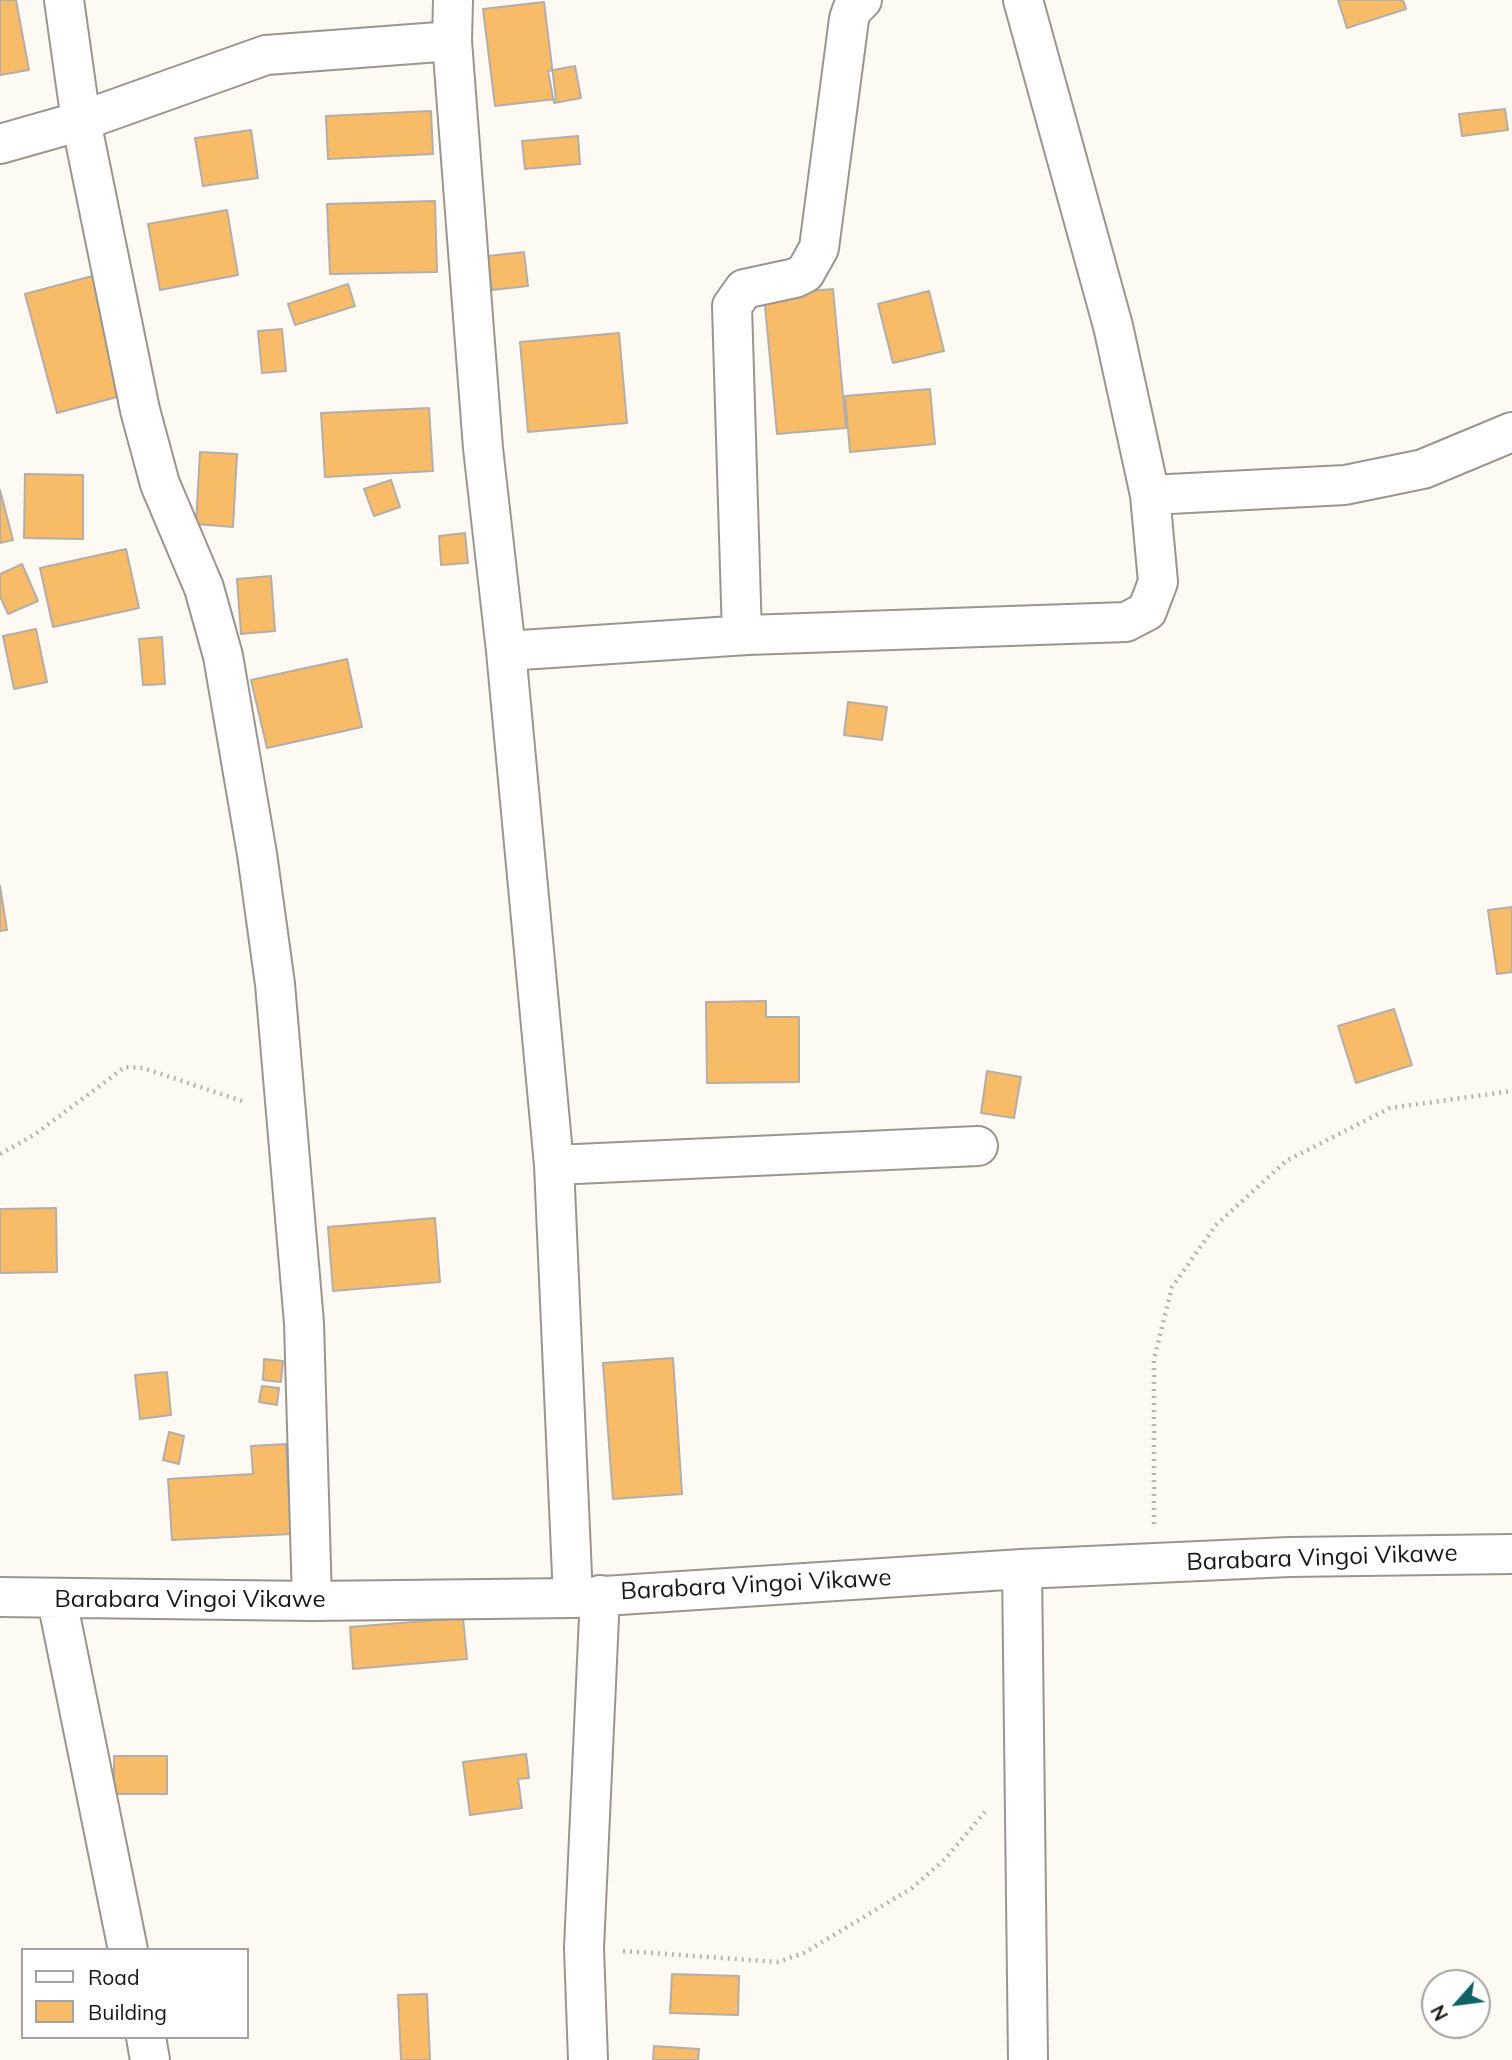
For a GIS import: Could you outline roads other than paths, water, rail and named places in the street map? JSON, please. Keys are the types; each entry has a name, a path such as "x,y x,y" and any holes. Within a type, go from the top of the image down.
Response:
{"street":[{"path":"64,0 81,121 143,423 160,484 204,588 222,656 259,867 275,984 304,1323 312,1601"},
{"path":"453,0 452,41 483,448 506,651 554,1165 586,1596 584,1948 588,2060"},
{"path":"742,635 732,306 744,289 795,278 805,273 819,248 849,19 852,10 862,0"},
{"path":"506,651 742,635 1126,621 1147,611 1158,582 1150,495 1112,326 1023,0"},
{"path":"0,144 81,121 266,55 452,41"},
{"path":"1150,495 1345,485 1423,469 1512,432"},
{"path":"554,1165 978,1146"},
{"name":"Barabara Vingoi Vikawe","path":"0,1597 57,1600 312,1601 586,1596 1154,1563 1512,1554"},
{"path":"1022,1569 1028,2060"},
{"path":"57,1600 128,1948"},
{"path":"146,2039 150,2060"}]}
